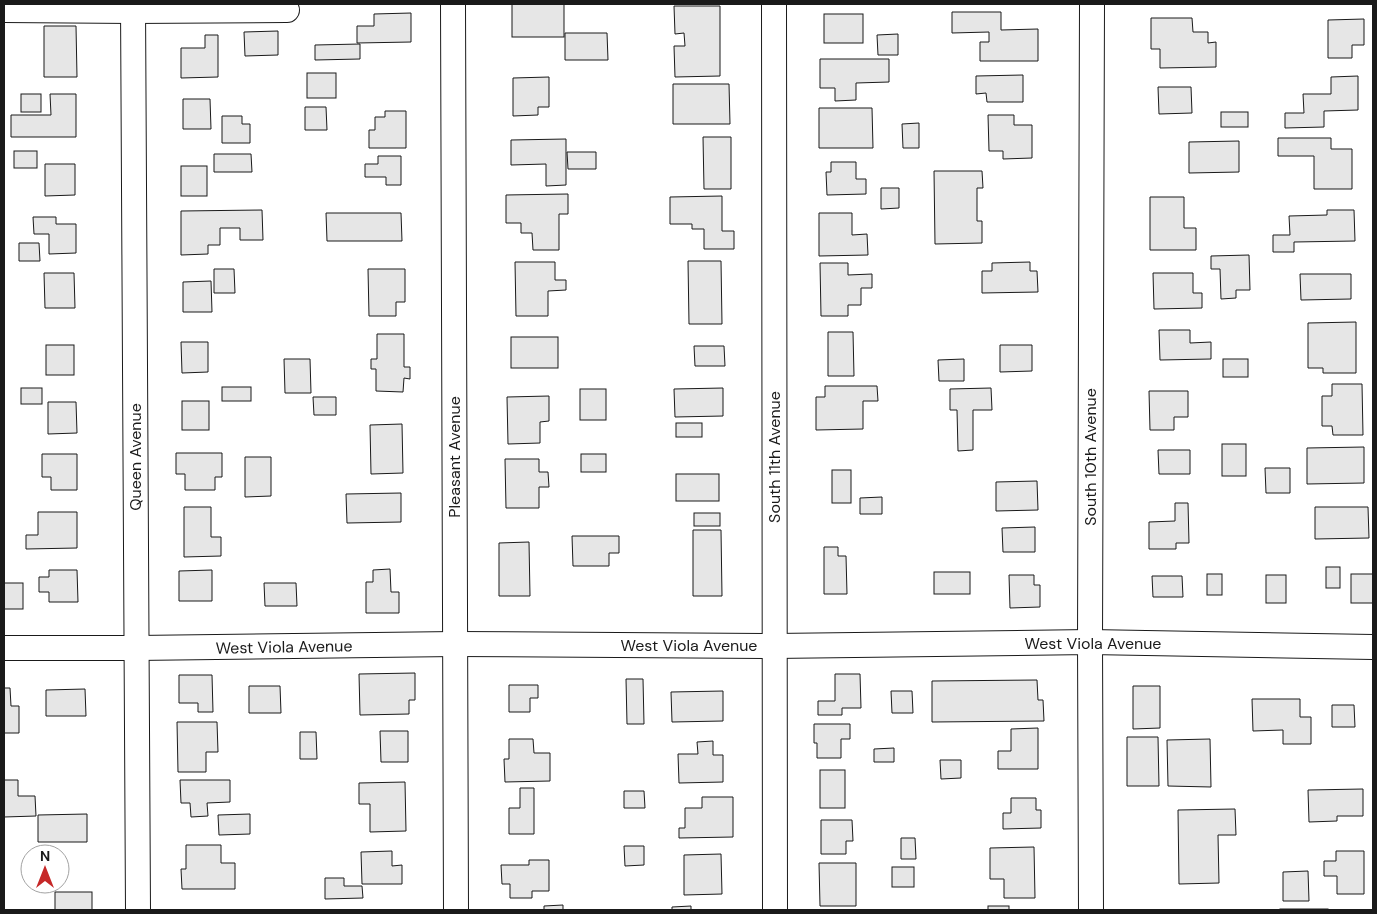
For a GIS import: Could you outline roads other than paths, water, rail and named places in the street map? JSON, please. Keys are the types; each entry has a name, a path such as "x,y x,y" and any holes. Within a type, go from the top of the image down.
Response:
{"street":[{"name":"Pleasant Avenue","path":"453,4 456,910"},
{"name":"South 11th Avenue","path":"774,4 774,910"},
{"name":"South 10th Avenue","path":"1091,910 1092,4"},
{"path":"4,10 133,8 287,10"},
{"name":"Queen Avenue","path":"133,8 138,910"},
{"name":"West Viola Avenue","path":"4,648 455,644 774,646 1090,642 1373,647"}]}
